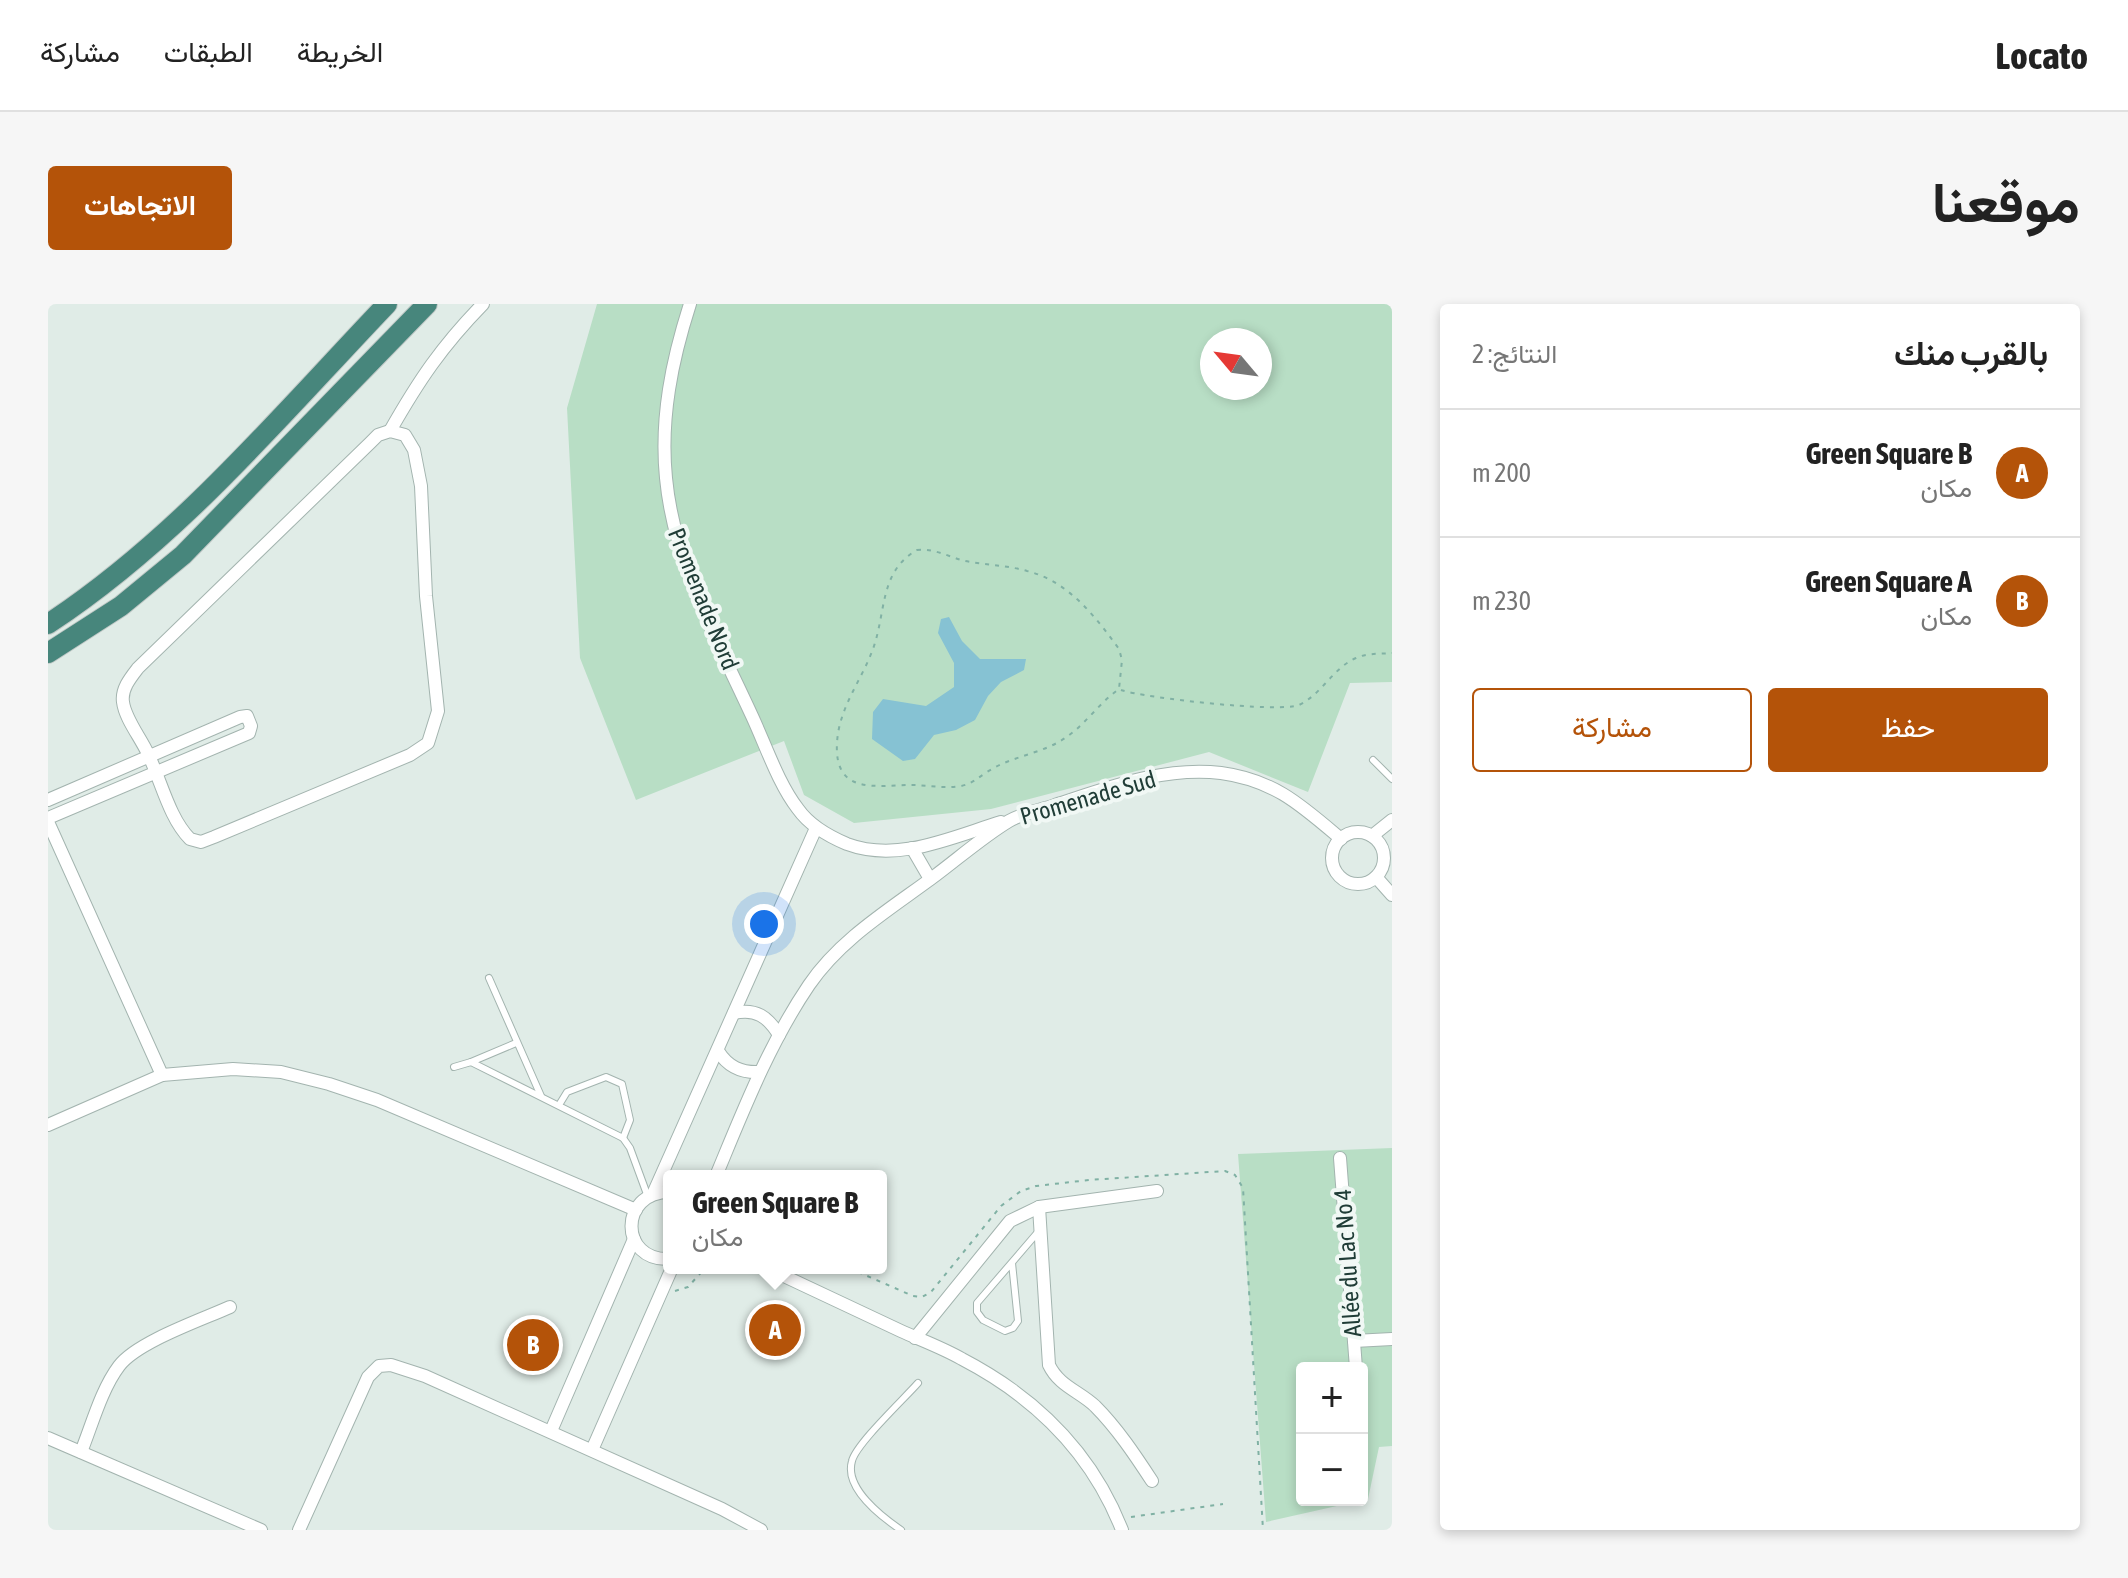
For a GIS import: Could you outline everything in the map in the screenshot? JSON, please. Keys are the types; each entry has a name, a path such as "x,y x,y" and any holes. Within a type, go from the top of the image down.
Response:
{"highway":[{"path":"48,624 136,561 221,481 387,304"},
{"path":"48,653 121,606 183,555 422,306"}],"street":[{"path":"390,431 428,366 452,335 483,304"},
{"name":"Promenade Nord","path":"690,304 675,352 665,420 664,457 672,524 697,594 774,763 797,808 816,828"},
{"path":"390,431 401,432 409,438 421,486 426,596 438,711 428,743 410,755 201,842 186,836 150,756 123,704 126,686 132,676 378,435 390,431"},
{"path":"48,800 243,716 247,716 250,722 249,733 48,820 162,1075"},
{"name":"Promenade Sud","path":"779,1035 809,985 832,957 878,916 1011,819 1124,783 1180,773 1220,773 1263,783 1284,793 1341,839"},
{"path":"663,1259 646,1254 634,1239 631,1227 636,1210 650,1195 718,1051 816,828 833,838 865,849 891,851 912,848 1011,819"},
{"path":"1372,836 1392,820"},
{"path":"1356,832 1372,836 1388,848 1384,864 1376,877 1366,883 1355,884 1338,874 1332,856 1341,839 1356,832"},
{"path":"912,848 930,879"},
{"path":"1376,877 1392,895"},
{"path":"719,1170 779,1035 762,1015 734,1013"},
{"path":"718,1051 738,1070 760,1072"},
{"path":"48,1125 162,1075 249,1069 281,1072 329,1084 389,1105 636,1210"},
{"name":"Allée du Lac No 4","path":"1340,1158 1356,1362"},
{"path":"915,1338 1010,1221 1039,1207 1157,1191"},
{"path":"650,1195 663,1193"},
{"path":"1039,1207 1047,1352 1053,1374 1068,1389 1093,1405 1134,1453 1152,1481"},
{"path":"551,1431 634,1239"},
{"path":"592,1450 669,1274"},
{"path":"780,1274 961,1358 1047,1417 1077,1450 1120,1524"},
{"path":"81,1452 112,1377 126,1359 142,1347 230,1307"},
{"path":"1354,1341 1392,1339"},
{"path":"299,1530 371,1371 379,1366 391,1365 551,1431 761,1530"},
{"path":"48,1438 261,1530"}],"lane":[{"path":"1373,760 1392,779"},
{"path":"489,978 541,1096"},
{"path":"454,1067 516,1043"},
{"path":"471,1062 623,1138 650,1195"},
{"path":"559,1105 567,1092 606,1077 615,1080 622,1084 630,1120 623,1138"},
{"path":"1012,1263 1018,1321 1013,1328 1005,1331 983,1320 977,1312 977,1303 1039,1232"},
{"path":"901,1530 865,1497 852,1478 851,1469 855,1453 918,1383"}],"path":[{"path":"917,550 931,550 962,560 1026,570 1048,578 1071,592 1119,649 1122,660 1119,689 1066,738 1000,764 974,782 962,786 864,786 847,777 839,757 837,743 843,714 874,644 889,582 901,561 917,550"},
{"path":"1119,689 1154,698 1290,707 1319,692 1353,659 1369,654 1392,653"},
{"path":"863,1274 922,1297 931,1292 1007,1200 1028,1188 1133,1176 1225,1171 1235,1175 1243,1188 1263,1530"},
{"path":"661,1292 688,1287 700,1274"},
{"path":"1120,1524 1223,1504"}],"green space":[{"path":"597,304 1392,304 1392,682 1350,683 1308,792 1209,752 991,809 854,823 804,795 784,741 636,800 580,658 567,408"},
{"path":"1392,1148 1392,1446 1379,1447 1368,1499 1368,1362 1296,1362 1296,1506 1337,1506 1266,1522 1238,1154"}],"water":[{"path":"949,617 962,641 980,659 1026,659 1024,670 1001,682 988,696 975,720 956,730 934,735 915,759 903,761 872,739 873,712 883,699 926,706 954,687 954,663 938,633 941,619"}],"place":[{"name":"Green Square B","path":"775,1330"},
{"name":"Green Square A","path":"533,1345"}]}
